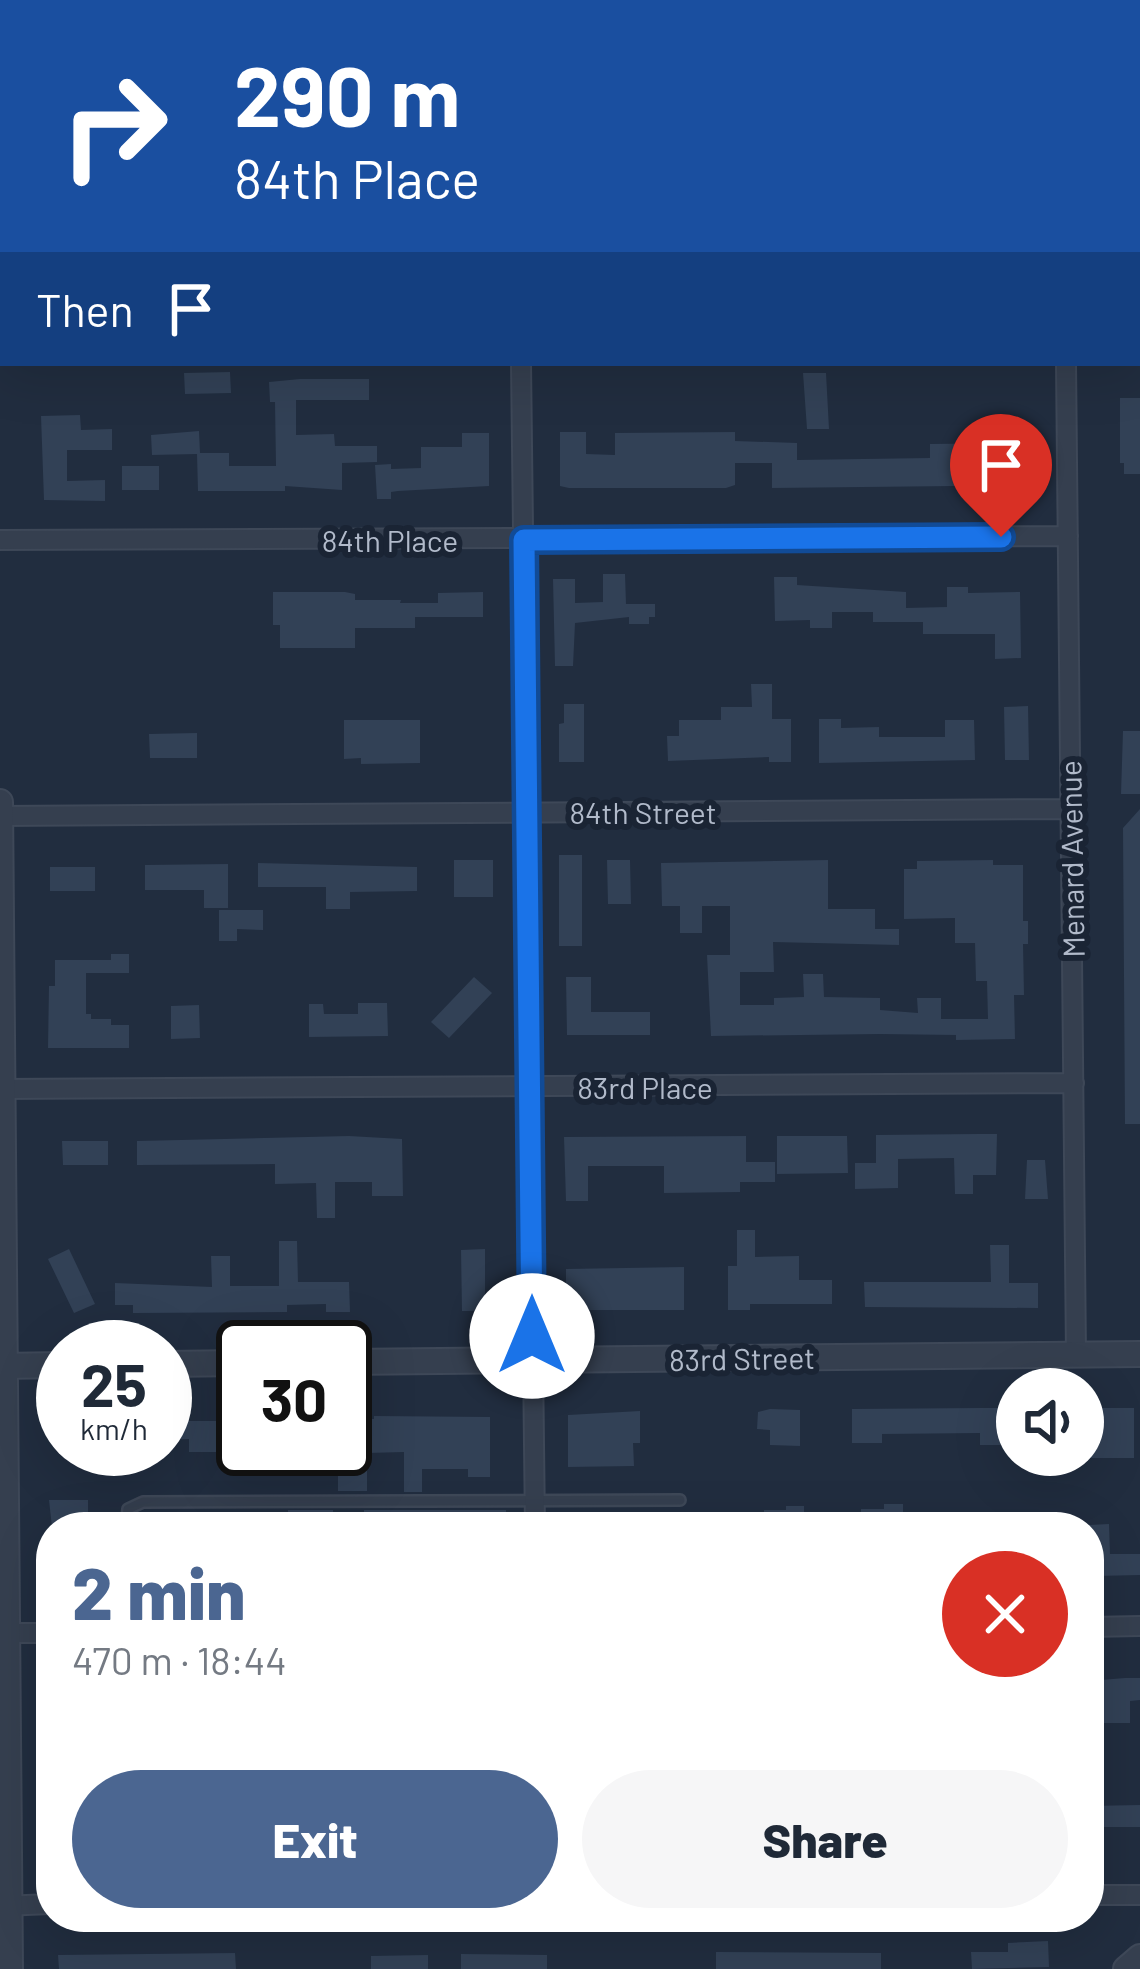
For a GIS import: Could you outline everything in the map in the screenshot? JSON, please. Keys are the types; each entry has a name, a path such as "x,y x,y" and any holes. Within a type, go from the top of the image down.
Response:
{"street":[{"path":"521,366 534,1512"},
{"name":"Menard Avenue","path":"1066,366 1076,1355"},
{"name":"84th Place","path":"0,539 1068,536"},
{"path":"0,802 5,1906 10,1969"},
{"name":"84th Street","path":"0,816 1071,809"},
{"name":"83rd Place","path":"1,1089 1073,1083"},
{"name":"83rd Street","path":"372,1362 1140,1354"},
{"path":"2,1366 36,1365"},
{"path":"1104,1627 1140,1627"},
{"path":"4,1633 36,1633"},
{"path":"1104,1895 1140,1895"},
{"path":"5,1906 36,1905"},
{"path":"1126,1969 1140,1957"}],"lane":[{"path":"128,1512 143,1502 680,1500"}],"building":[{"path":"230,372 231,393 185,394 184,373"},
{"path":"803,373 826,373 829,429 807,429"},
{"path":"369,379 369,400 296,400 296,435 334,434 335,446 377,446 377,462 342,463 342,490 285,486 285,491 198,491 197,454 152,455 151,435 199,431 200,453 229,453 229,466 276,466 275,402 270,402 269,382"},
{"path":"1120,398 1140,398 1140,474 1124,474 1124,463 1120,463"},
{"path":"80,415 81,430 112,429 112,450 67,450 67,481 105,480 105,501 44,500 41,416"},
{"path":"560,432 586,432 586,454 615,455 615,433 735,432 735,441 797,443 797,460 930,458 930,444 1026,443 1027,480 1012,480 1012,485 956,481 956,486 772,488 772,463 735,463 735,485 726,488 569,488 560,486"},
{"path":"462,433 489,433 489,486 398,491 391,492 391,499 377,499 375,465 421,468 421,447 462,447"},
{"path":"122,466 159,466 159,490 122,490"},
{"path":"603,574 625,574 626,604 655,604 655,617 649,617 649,624 629,624 629,617 575,623 573,666 555,666 553,579 575,579 575,603 603,602"},
{"path":"774,577 797,577 797,585 906,592 906,608 947,607 947,587 968,587 968,593 1020,592 1021,658 995,659 995,634 923,634 923,622 873,622 873,612 832,612 832,628 810,628 810,620 775,621"},
{"path":"273,592 345,592 355,594 355,600 438,603 438,593 483,592 483,617 415,617 415,628 355,628 355,648 280,648 280,625 273,625"},
{"path":"751,684 772,684 772,719 791,719 791,762 769,762 769,757 668,761 667,736 679,736 679,720 721,720 721,707 752,707"},
{"path":"564,704 584,704 584,762 559,762"},
{"path":"1028,706 1029,760 1005,760 1004,707"},
{"path":"819,719 841,719 841,728 879,727 879,737 945,737 945,720 974,720 975,760 819,763"},
{"path":"344,720 420,720 420,763 361,764 361,758 344,759"},
{"path":"1123,731 1140,731 1140,794 1121,794"},
{"path":"197,733 197,758 150,758 149,734"},
{"path":"1140,809 1140,1124 1125,1124 1123,828"},
{"path":"559,855 582,855 582,946 559,946"},
{"path":"454,860 493,860 493,897 454,897"},
{"path":"607,860 630,860 631,904 608,904"},
{"path":"828,860 828,909 875,909 875,929 899,929 899,945 773,942 774,972 740,972 740,1005 774,1005 774,998 804,997 803,974 823,974 824,997 880,998 880,1010 918,1013 917,998 941,998 941,1019 988,1019 987,981 976,981 975,943 955,943 955,918 904,919 904,869 917,869 917,861 993,860 993,865 1023,865 1028,944 1023,944 1024,995 1014,995 1015,1039 880,1034 711,1036 707,955 730,955 730,906 702,906 702,933 680,933 680,906 662,906 661,863"},
{"path":"258,863 417,867 417,891 350,892 350,909 326,909 326,887 258,887"},
{"path":"228,864 228,908 204,908 204,890 145,890 145,865"},
{"path":"50,867 95,867 95,891 50,891"},
{"path":"219,910 263,910 263,930 237,929 237,941 219,941"},
{"path":"111,954 129,954 129,973 86,973 86,1014 91,1019 111,1019 111,1025 129,1025 129,1048 48,1048 49,986 55,986 55,960 111,960"},
{"path":"474,977 492,993 449,1038 431,1022"},
{"path":"566,977 591,977 591,1012 650,1012 650,1035 567,1035"},
{"path":"358,1003 387,1003 388,1036 309,1037 309,1004 323,1004 324,1014 358,1014"},
{"path":"199,1005 200,1038 171,1039 171,1006"},
{"path":"997,1134 996,1175 973,1175 973,1194 955,1194 954,1158 898,1159 898,1188 855,1189 855,1163 876,1163 876,1135"},
{"path":"746,1136 746,1162 775,1162 775,1182 740,1182 740,1192 664,1193 664,1166 588,1166 588,1201 566,1201 564,1137"},
{"path":"777,1136 847,1136 848,1173 777,1174"},
{"path":"402,1139 403,1196 372,1196 372,1182 335,1182 335,1218 317,1218 316,1183 275,1184 275,1164 137,1165 137,1141"},
{"path":"62,1141 108,1141 108,1165 63,1165"},
{"path":"1027,1160 1045,1160 1048,1199 1025,1199"},
{"path":"737,1230 755,1230 755,1257 799,1256 799,1280 832,1280 832,1304 750,1304 750,1310 728,1310 728,1266 737,1266"},
{"path":"279,1241 297,1241 298,1282 349,1282 350,1312 326,1312 326,1304 287,1305 287,1312 133,1313 133,1305 115,1305 115,1283 212,1287 211,1256 230,1256 230,1286 279,1286"},
{"path":"990,1245 1009,1245 1009,1283 1038,1283 1038,1308 865,1307 864,1282 991,1282"},
{"path":"69,1249 95,1304 74,1313 48,1259"},
{"path":"485,1249 485,1311 462,1311 461,1250"},
{"path":"684,1267 684,1310 581,1310 581,1304 566,1304 566,1269"},
{"path":"996,1408 996,1445 980,1445 980,1433 882,1434 882,1443 852,1443 852,1409"},
{"path":"1104,1408 1134,1408 1134,1458 1104,1458"},
{"path":"800,1410 800,1446 770,1445 770,1430 757,1429 758,1412"},
{"path":"640,1411 634,1466 568,1467 568,1415"},
{"path":"490,1417 490,1477 468,1477 468,1469 422,1469 422,1492 404,1492 404,1452 372,1453 374,1419"},
{"path":"192,1421 216,1421 216,1452 192,1452"},
{"path":"338,1476 367,1476 367,1491 338,1491"},
{"path":"49,1500 88,1500 88,1512 50,1512"},
{"path":"884,1504 903,1504 903,1512 861,1512 861,1509 884,1509"},
{"path":"786,1506 804,1506 804,1512 764,1512 764,1510 786,1510"},
{"path":"288,1510 333,1512 288,1512"},
{"path":"364,1510 506,1510 506,1512"},
{"path":"1104,1524 1109,1524 1110,1554 1140,1554 1140,1575 1104,1576"},
{"path":"1140,1678 1140,1700 1130,1701 1130,1723 1104,1723 1104,1680"},
{"path":"1140,1805 1140,1827 1104,1827 1104,1806"},
{"path":"1048,1941 1049,1967 972,1969 971,1952 1008,1952 1008,1943"},
{"path":"716,1952 881,1953 881,1969 716,1969"},
{"path":"235,1953 236,1969 59,1969 58,1955"},
{"path":"461,1954 547,1955 547,1969 461,1969"},
{"path":"428,1955 428,1969 371,1969 371,1956"}],"route":[{"path":"532,1336 524,540 1001,537"}]}
